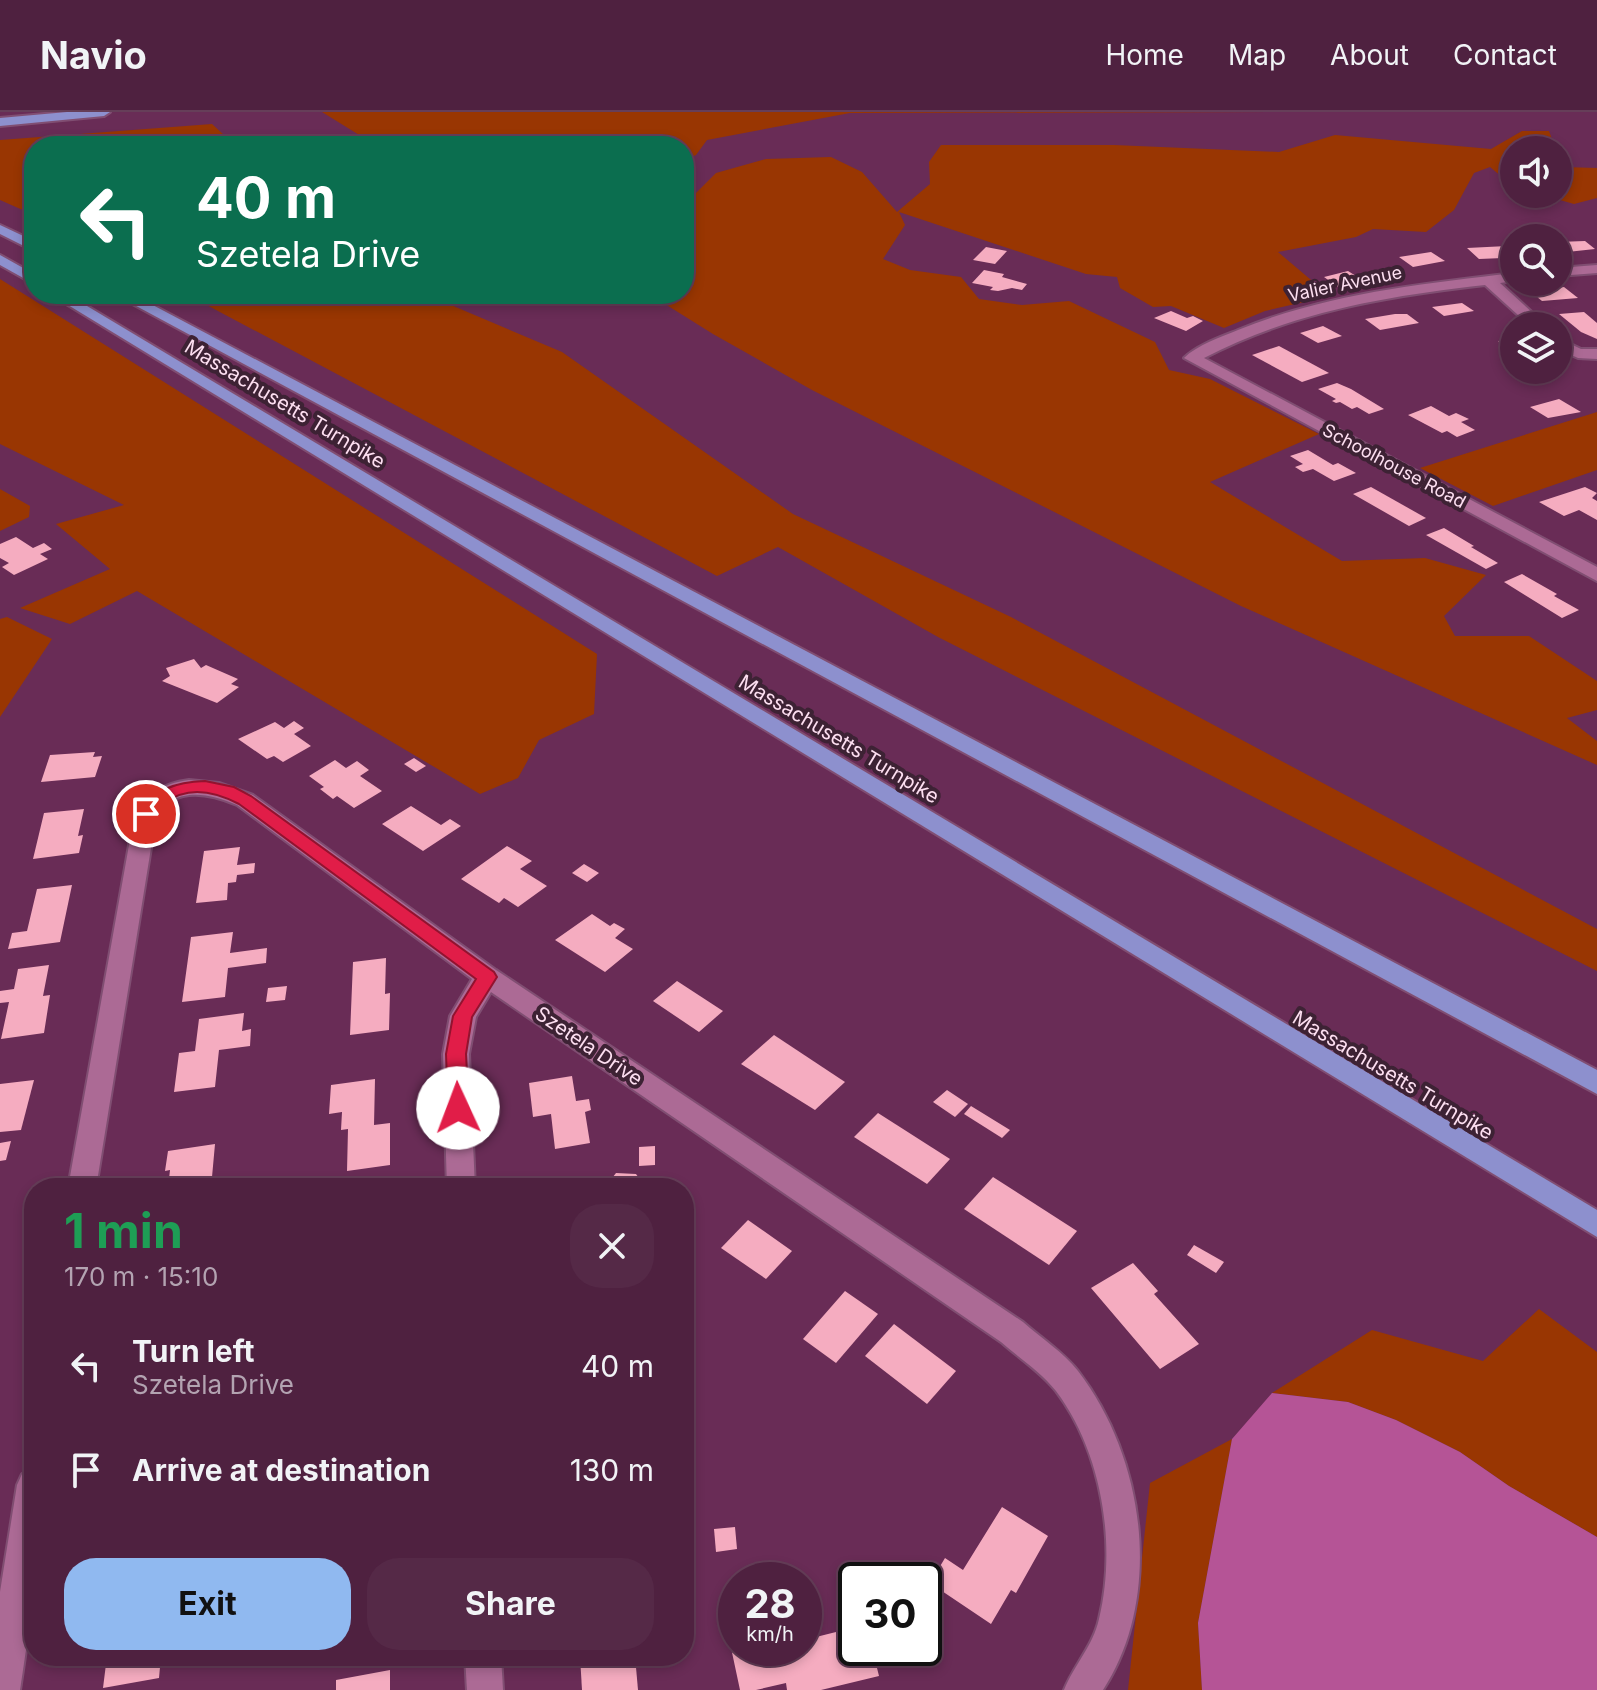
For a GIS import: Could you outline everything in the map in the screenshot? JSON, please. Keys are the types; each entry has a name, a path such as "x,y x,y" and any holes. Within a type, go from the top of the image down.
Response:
{"highway":[{"path":"0,122 104,112"},
{"path":"0,229 24,242"},
{"path":"0,259 24,274"},
{"name":"Massachusetts Turnpike","path":"74,304 1597,1225"},
{"name":"Massachusetts Turnpike","path":"140,304 1597,1083"}],"street":[{"path":"1572,271 1597,269"},
{"name":"Valier Avenue","path":"1192,358 1239,332 1298,313 1396,293 1500,279"},
{"path":"1488,280 1523,312"},
{"path":"1572,351 1597,354"},
{"name":"Schoolhouse Road","path":"1192,358 1597,575"},
{"name":"Szetela Drive","path":"84,1178 145,817 152,804 171,791 187,786 212,787 245,800 487,977 1012,1332 1066,1380 1093,1423 1113,1470 1122,1520 1122,1579 1113,1631 1092,1678 1082,1690"},
{"path":"461,1178 456,1054 463,1016 487,977"},
{"path":"2,1690 24,1549"},
{"path":"484,1666 485,1690"}],"shaded area":[{"path":"322,112 1297,112 850,113 707,140 694,156 694,136 361,136"},
{"path":"212,124 225,136 53,136"},
{"path":"1522,131 1549,131 1551,136 1513,136"},
{"path":"1335,135 1491,149 1500,144 1500,175 1490,167 1474,173 1454,210 1426,232 1373,229 1356,237 1278,252 1330,296 1265,311 1224,328 1171,306 1153,307 1120,288 1117,277 1086,274 899,212 905,225 883,259 910,270 961,277 979,299 1022,305 1069,301 1155,342 1169,370 1210,379 1319,434 1210,482 1342,561 1425,558 1486,575 1444,616 1455,636 1529,636 1597,681 1597,710 1567,718 1597,741 1597,765 1241,606 812,390 665,304 694,304 694,195 716,173 766,159 831,157 862,172 897,212 930,184 929,162 941,145 1114,145 1279,152"},
{"path":"24,138 24,211 0,200 0,140"},
{"path":"1572,167 1597,168 1597,198 1574,204"},
{"path":"0,279 24,294 24,304 40,304 597,654 594,714 539,740 518,778 480,794 137,591 70,624 20,608 110,569 56,524 124,505 0,444"},
{"path":"205,304 449,304 562,352 793,514 1011,617 1597,929 1597,971 938,637 778,547 717,576"},
{"path":"1597,412 1597,470 1493,506 1420,468"},
{"path":"0,489 30,506 29,517 0,531"},
{"path":"7,617 52,639 0,717 0,619"},
{"path":"1539,1309 1597,1352 1597,1537 1509,1486 1460,1452 1396,1420 1348,1402 1272,1393 1372,1330 1483,1361"},
{"path":"1272,1393 1348,1402 1396,1420 1460,1452 1509,1486 1597,1537 1597,1690 1202,1690 1198,1623 1232,1439"},
{"path":"1232,1439 1198,1623 1202,1690 1128,1690 1150,1483"}],"building":[{"path":"1572,241 1585,241 1595,249 1572,251"},
{"path":"1500,246 1500,258 1479,259 1467,248"},
{"path":"986,247 1007,251 995,264 973,260"},
{"path":"1431,252 1445,261 1413,267 1399,257"},
{"path":"984,270 1027,284 1022,290 1012,288 998,291 972,283"},
{"path":"1348,271 1356,276 1371,273 1379,278 1367,280 1374,285 1341,289 1324,277"},
{"path":"1572,293 1578,298 1542,301 1536,296 1572,296"},
{"path":"1462,303 1474,311 1444,316 1432,307"},
{"path":"1171,311 1203,321 1186,331 1154,318"},
{"path":"1584,312 1597,323 1597,339 1572,325 1572,313"},
{"path":"1407,314 1419,323 1380,330 1365,319"},
{"path":"1323,326 1342,336 1318,343 1300,333"},
{"path":"1279,346 1329,373 1302,382 1252,355"},
{"path":"1337,383 1384,409 1369,414 1357,407 1352,409 1332,401 1336,399 1318,389"},
{"path":"1559,399 1581,412 1548,418 1530,407"},
{"path":"1431,406 1449,416 1456,413 1469,419 1461,422 1475,430 1457,437 1447,431 1442,433 1408,415"},
{"path":"1308,450 1333,465 1338,463 1356,473 1334,481 1313,469 1303,472 1295,467 1303,464 1290,456"},
{"path":"1371,487 1426,518 1409,526 1353,494"},
{"path":"1585,487 1597,493 1592,498 1597,501 1597,520 1579,510 1564,516 1539,502"},
{"path":"1444,528 1498,563 1486,569 1426,535"},
{"path":"16,537 33,548 44,543 52,549 40,554 48,559 14,575 2,567 9,563 0,558 0,544"},
{"path":"1522,574 1579,610 1562,618 1504,582"},
{"path":"194,659 201,668 206,665 238,679 231,684 239,687 217,703 162,681 170,676 166,668"},
{"path":"294,721 304,728 294,734 311,746 283,762 274,756 267,759 238,739 275,722 284,728"},
{"path":"95,752 93,757 102,756 95,777 41,782 50,755"},
{"path":"414,758 426,766 416,772 404,764"},
{"path":"335,760 346,768 357,761 369,770 360,776 382,791 354,808 337,796 333,799 320,789 324,787 309,776"},
{"path":"411,806 441,825 450,819 461,826 423,851 382,824"},
{"path":"84,809 78,836 83,835 79,853 33,859 44,813"},
{"path":"507,846 532,861 520,869 547,886 518,907 504,898 499,903 461,879"},
{"path":"240,847 237,865 255,863 254,873 237,875 236,882 228,883 227,900 196,903 204,851"},
{"path":"584,864 599,873 587,882 572,873"},
{"path":"72,885 60,942 8,949 12,933 27,931 37,889"},
{"path":"592,914 610,926 614,923 625,929 615,938 633,949 605,972 555,940"},
{"path":"233,932 230,953 267,948 266,963 228,968 225,997 182,1002 191,937"},
{"path":"386,958 385,994 390,993 389,1030 350,1035 353,962"},
{"path":"49,965 43,996 50,995 44,1033 1,1039 9,1002 0,1003 0,991 14,989 18,969"},
{"path":"677,981 723,1011 699,1032 653,1001"},
{"path":"287,986 285,1000 266,1002 268,988"},
{"path":"244,1013 242,1031 251,1029 250,1046 219,1050 215,1087 174,1092 179,1053 195,1051 199,1019"},
{"path":"774,1035 845,1082 815,1110 741,1064"},
{"path":"572,1076 576,1101 589,1099 591,1110 585,1112 590,1143 555,1149 551,1114 533,1117 529,1083"},
{"path":"375,1079 374,1125 390,1123 390,1165 347,1171 348,1129 341,1130 342,1112 329,1114 331,1085"},
{"path":"34,1080 21,1130 0,1132 0,1084"},
{"path":"947,1090 968,1104 955,1117 933,1102"},
{"path":"971,1106 1010,1130 1002,1138 964,1114"},
{"path":"878,1113 950,1159 927,1184 854,1137"},
{"path":"11,1141 6,1160 0,1161 0,1143"},
{"path":"215,1144 212,1178 169,1178 170,1170 165,1171 168,1151"},
{"path":"655,1146 655,1165 639,1166 639,1147"},
{"path":"616,1173 636,1174 639,1178 612,1178"},
{"path":"993,1177 1077,1231 1049,1265 964,1209"},
{"path":"748,1220 792,1251 766,1279 721,1248"},
{"path":"1194,1245 1224,1262 1216,1273 1187,1255"},
{"path":"1133,1263 1158,1291 1154,1294 1199,1344 1160,1369 1091,1288"},
{"path":"845,1291 878,1314 836,1363 803,1339"},
{"path":"894,1324 956,1371 927,1404 865,1356"},
{"path":"1002,1507 1048,1536 1016,1593 1011,1590 991,1624 942,1591 942,1563 945,1558 963,1570"},
{"path":"735,1527 737,1549 716,1552 714,1529"},
{"path":"838,1632 838,1666 876,1666 879,1676 821,1690 787,1690 786,1683 756,1690 740,1690 735,1666 822,1666 822,1636"},
{"path":"106,1666 160,1666 159,1678 103,1688"},
{"path":"581,1666 636,1666 638,1690 582,1690"},
{"path":"390,1670 390,1690 336,1690 336,1680"}],"route":[{"path":"146,814 158,799 181,787 205,786 228,791 245,800 487,977 463,1016 456,1054 458,1108"}]}
